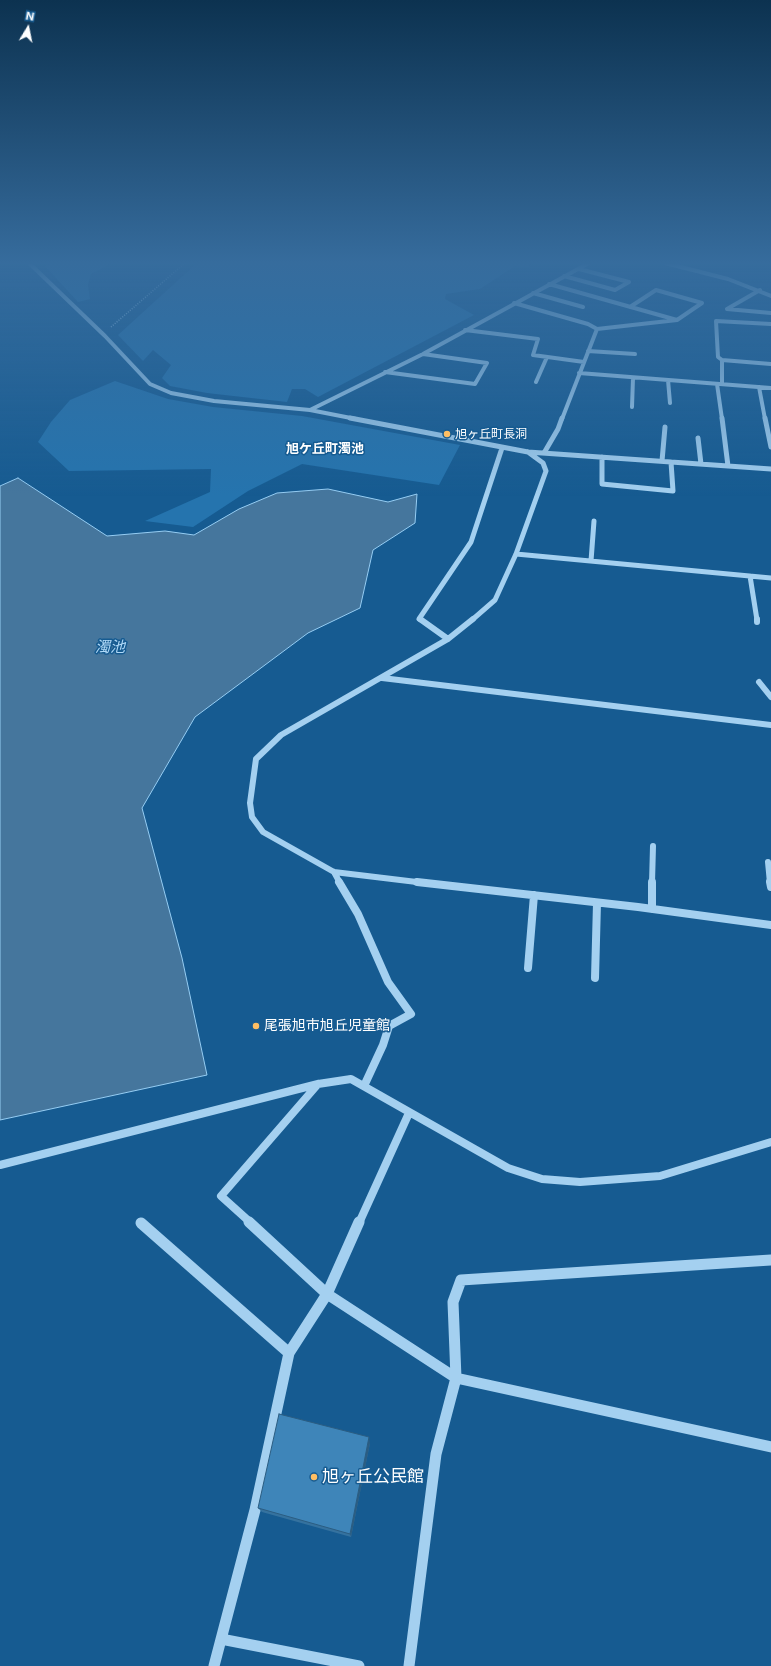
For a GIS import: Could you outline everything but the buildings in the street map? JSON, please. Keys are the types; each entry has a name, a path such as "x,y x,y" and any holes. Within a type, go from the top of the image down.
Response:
{"street":[{"path":"109,341 150,384 171,393 214,401 310,410 528,452 771,469"},
{"path":"310,410 423,354 446,341"},
{"path":"537,341 533,355 584,362"},
{"path":"544,453 558,429 592,341"},
{"path":"717,341 718,357 722,360 771,364"},
{"path":"588,351 635,354"},
{"path":"385,372 476,384 487,363 423,354"},
{"path":"536,382 547,357"},
{"path":"722,360 720,384 728,466"},
{"path":"579,374 771,388"},
{"path":"632,407 633,378"},
{"path":"668,380 670,403"},
{"path":"759,387 771,447"},
{"path":"662,461 665,427"},
{"path":"698,438 701,464"},
{"path":"448,639 419,619 471,542 502,448"},
{"path":"528,452 543,463 546,471 516,554 495,600 483,612 448,639 281,735 256,759 250,803 252,817 263,832 334,872 652,909 771,925"},
{"path":"602,457 602,484 673,491 671,462"},
{"path":"591,561 594,520"},
{"path":"516,554 771,578"},
{"path":"750,576 757,622"},
{"path":"381,678 771,725"},
{"path":"759,682 771,696"},
{"path":"652,909 653,846"},
{"path":"768,862 771,887"},
{"path":"334,872 358,914 388,982 411,1014 389,1026 384,1045 364,1086"},
{"path":"528,968 534,895"},
{"path":"595,978 597,903"},
{"path":"0,1165 318,1084 350,1079 508,1168 542,1179 580,1182 660,1176 771,1142"},
{"path":"318,1084 221,1196 327,1294 456,1378 771,1447"},
{"path":"214,1666 255,1510 289,1353 327,1294 409,1113"},
{"path":"141,1224 289,1353"},
{"path":"409,1666 436,1454 456,1378 453,1302 461,1280 771,1260"},
{"path":"221,1639 359,1666"}],"shaded area":[{"path":"124,341 425,341 318,397 305,389 292,389 287,402 207,393 170,386 162,378 171,365 153,350 143,361"},
{"path":"115,381 168,399 213,407 302,416 460,445 439,485 302,464 248,491 193,527 145,521 210,492 211,469 69,471 38,442 51,422 70,400"}],"water":[{"name":"濁池","path":"18,478 107,536 165,531 194,535 239,509 277,493 328,489 388,502 417,494 415,523 373,550 360,608 308,633 195,717 142,808 182,958 207,1075 0,1120 0,486"}],"place":[{"name":"旭ヶ丘町長洞","path":"447,434"},
{"name":"尾張旭市旭丘児童館","path":"256,1026"},
{"name":"旭ヶ丘公民館","path":"314,1477"}],"district":[{"name":"旭ケ丘町濁池","path":"325,449"}]}
